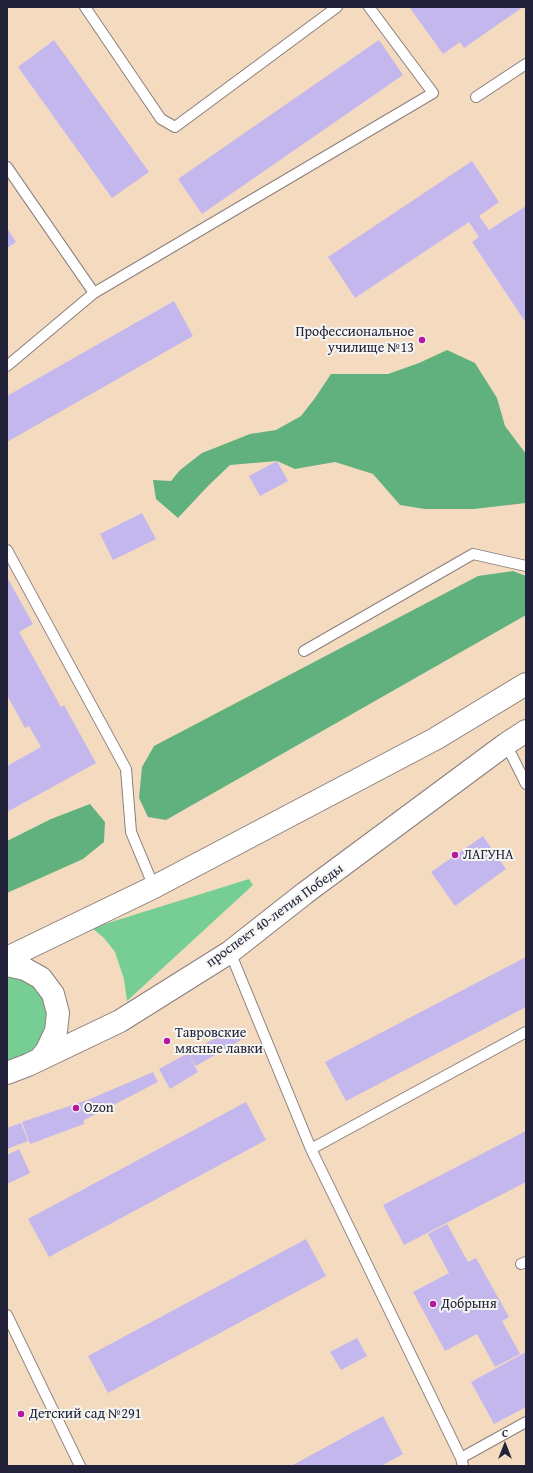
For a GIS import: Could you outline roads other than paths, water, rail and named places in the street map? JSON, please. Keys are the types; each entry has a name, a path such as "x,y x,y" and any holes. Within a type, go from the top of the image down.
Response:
{"main road":[{"path":"7,958 154,887 435,739 526,684"},
{"name":"проспект 40-летия Победы","path":"8,1072 40,1059 120,1021 230,952 311,889 506,744 526,731"},
{"path":"7,965 25,969 41,978 53,994 58,1013 56,1031 40,1059"}],"lane":[{"path":"85,7 161,119 175,127 337,7"},
{"path":"7,366 94,293 433,94 369,7"},
{"path":"476,97 526,64"},
{"path":"7,167 94,293"},
{"path":"7,550 126,769 131,832 154,887"},
{"path":"304,651 473,554 526,566"},
{"path":"506,744 526,784"},
{"path":"230,952 311,1149 462,1462 526,1422"},
{"path":"311,1149 526,1032"},
{"path":"7,1315 80,1466"}],"place":[{"name":"Профессиональное училище №13","path":"422,340"},
{"name":"ЛАГУНА","path":"455,855"},
{"name":"Тавровские мясные лавки","path":"167,1041"},
{"name":"Ozon","path":"76,1108"},
{"name":"Добрыня","path":"433,1304"},
{"name":"Детский сад №291","path":"21,1414"}]}
